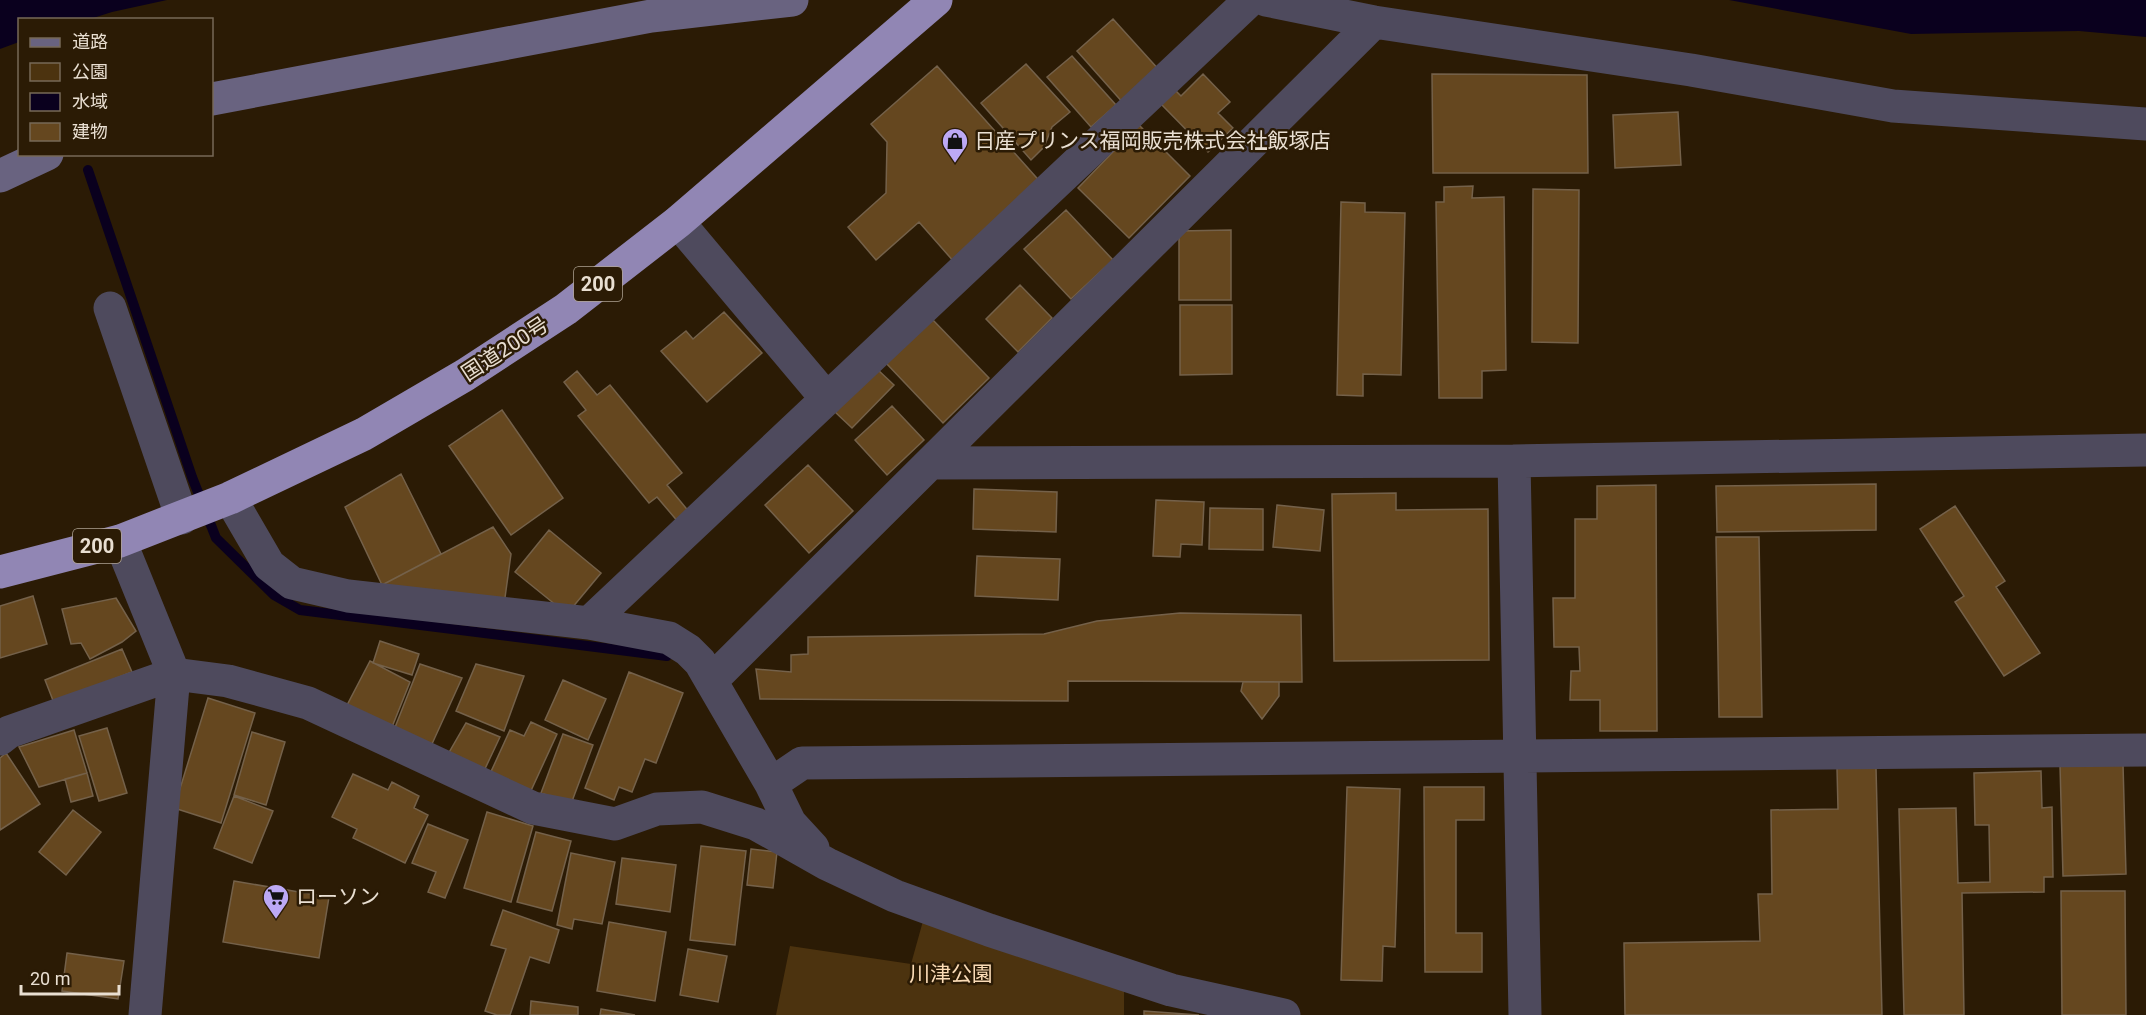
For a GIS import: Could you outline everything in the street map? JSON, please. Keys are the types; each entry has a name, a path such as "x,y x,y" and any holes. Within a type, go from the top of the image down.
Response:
{"highway":[{"name":"国道200号","path":"0,572 120,541 205,508 364,434 465,375 566,309 678,222 936,0"}],"street":[{"path":"213,99 651,16 792,0"},
{"path":"589,623 1250,0"},
{"path":"1266,0 1374,22 1690,70 1893,106 2146,124"},
{"path":"711,681 1374,22"},
{"path":"0,176 43,156"},
{"path":"678,222 827,399"},
{"path":"110,308 205,508 292,583 348,596 589,623 669,638 688,650 700,662 771,784 790,823 827,864"},
{"path":"932,463 1514,461 2146,450"},
{"path":"1514,461 1525,1015"},
{"path":"120,541 174,674 145,1015"},
{"path":"3,731 174,674 228,681 308,703 533,808 615,824 657,809 702,807 756,824 827,864 895,896 989,930 1171,990 1284,1015"},
{"path":"771,784 802,763 2146,750"}],"green space":[{"name":"川津公園","path":"923,921 1124,991 1124,1015 776,1015 790,946 911,964"}],"water":[{"path":"0,0 167,0 93,18 18,18 18,42 0,49"},
{"path":"1729,0 2146,0 2146,37 2079,31 1911,34"}],"building":[{"path":"1113,19 1160,71 1124,104 1077,51"},
{"path":"1072,56 1116,105 1091,127 1047,77"},
{"path":"1026,64 1070,112 1052,127 1044,147 1031,160 981,103"},
{"name":"日産プリンス福岡販売株式会社飯塚店","path":"937,66 1043,185 955,263 919,222 876,260 848,227 886,193 887,142 871,124"},
{"path":"1203,74 1230,102 1218,113 1233,128 1208,152 1161,104 1175,90 1181,96"},
{"path":"1432,74 1587,75 1588,173 1433,173"},
{"path":"1678,112 1681,165 1615,168 1613,115"},
{"path":"1139,125 1190,176 1129,238 1078,188"},
{"path":"1473,186 1472,198 1504,197 1506,370 1482,371 1482,398 1439,398 1436,202 1444,202 1444,187"},
{"path":"1533,189 1579,190 1578,343 1532,342"},
{"path":"1341,202 1365,203 1365,212 1405,213 1401,375 1363,374 1363,396 1337,395"},
{"path":"1066,210 1113,260 1071,299 1024,249"},
{"path":"1231,230 1231,300 1179,300 1179,231"},
{"path":"1020,285 1052,318 1018,352 986,319"},
{"path":"1180,305 1232,305 1232,374 1180,375"},
{"path":"724,312 762,353 707,402 661,351 686,331 693,339"},
{"path":"931,318 989,378 943,423 885,362"},
{"path":"877,369 894,385 852,428 834,411"},
{"path":"577,371 597,395 610,385 682,473 667,485 690,513 679,523 657,497 649,503 578,416 586,410 564,382"},
{"path":"892,406 924,440 887,475 855,440"},
{"path":"502,410 563,498 511,535 449,446"},
{"path":"808,465 853,511 809,553 765,505"},
{"path":"401,474 441,554 382,585 345,507"},
{"path":"1876,484 1876,530 1717,532 1716,486"},
{"path":"1656,485 1657,731 1600,731 1600,700 1570,700 1571,671 1580,671 1579,647 1554,647 1553,598 1575,598 1575,519 1597,519 1597,486"},
{"path":"974,489 1057,492 1056,532 973,529"},
{"path":"1396,493 1396,510 1488,509 1489,660 1334,661 1332,494"},
{"path":"1156,500 1204,502 1202,545 1181,544 1180,557 1153,556"},
{"path":"1277,505 1324,510 1320,551 1273,547"},
{"path":"1955,506 2005,581 1996,587 2040,653 2004,676 1955,602 1964,596 1920,529"},
{"path":"1210,508 1263,509 1263,550 1209,549"},
{"path":"493,527 511,554 504,605 382,585"},
{"path":"549,530 601,573 567,614 515,572"},
{"path":"1716,537 1759,537 1762,717 1719,717"},
{"path":"977,556 1060,559 1058,600 975,596"},
{"path":"33,596 47,644 0,658 0,606"},
{"path":"116,598 136,631 122,642 90,659 81,643 71,644 62,609"},
{"path":"1180,613 1301,615 1302,682 1068,681 1068,701 760,699 756,669 791,672 791,655 808,654 808,637 1044,634 1097,621"},
{"path":"380,641 419,654 412,675 373,663"},
{"path":"122,649 132,672 54,703 45,680"},
{"path":"370,661 410,682 390,732 344,711"},
{"path":"420,664 462,678 432,744 392,735"},
{"path":"476,664 524,676 504,731 456,711"},
{"path":"629,672 683,693 656,763 645,759 632,792 619,787 614,800 585,788"},
{"path":"563,680 606,699 588,740 545,720"},
{"path":"1243,682 1279,682 1279,696 1262,719 1241,691"},
{"path":"208,698 255,713 221,823 174,808"},
{"path":"531,722 557,734 529,795 489,776 510,730 524,736"},
{"path":"466,723 500,737 483,773 447,756"},
{"path":"107,728 127,793 99,801 79,736"},
{"path":"74,730 87,773 39,787 19,747"},
{"path":"252,732 285,742 266,805 234,795"},
{"path":"563,734 593,745 571,804 541,793"},
{"path":"6,753 40,804 0,830 0,758"},
{"path":"2123,764 2126,874 2063,876 2060,765"},
{"path":"1876,767 1882,1015 1625,1015 1624,943 1760,941 1758,894 1772,894 1771,810 1838,809 1837,768"},
{"path":"2041,771 2042,808 2052,807 2053,877 2044,877 2044,892 1962,893 1964,1015 1904,1015 1899,809 1956,808 1958,883 1990,882 1989,825 1975,825 1974,773"},
{"path":"87,773 93,796 71,802 65,779"},
{"path":"353,774 388,790 392,782 419,796 414,808 428,815 405,863 353,838 357,829 332,817"},
{"path":"1347,787 1400,789 1395,947 1383,946 1382,981 1341,980"},
{"path":"1424,787 1484,787 1484,820 1456,820 1456,933 1482,933 1482,972 1425,972"},
{"path":"234,796 273,811 252,863 214,848"},
{"path":"73,810 101,832 66,875 39,852"},
{"path":"487,812 533,826 511,902 464,888"},
{"path":"428,824 468,840 445,898 428,892 436,872 412,863"},
{"path":"536,832 571,841 552,911 517,902"},
{"path":"701,846 746,851 735,945 690,940"},
{"path":"751,849 777,852 773,888 747,885"},
{"path":"571,853 615,862 602,924 574,919 572,929 557,925"},
{"path":"622,858 676,865 670,912 616,904"},
{"name":"ローソン","path":"234,881 329,897 319,958 223,942"},
{"path":"2061,891 2125,891 2126,1015 2062,1015"},
{"path":"503,910 559,930 549,963 530,957 510,1015 497,1015 485,1011 506,949 491,945"},
{"path":"609,922 666,932 655,1001 597,991"},
{"path":"688,949 727,956 718,1002 680,995"},
{"path":"67,953 124,961 118,999 62,991"},
{"path":"531,1001 578,1007 578,1015 530,1015"},
{"path":"601,1009 635,1015 600,1015"},
{"path":"1144,1011 1199,1015 1144,1015"}],"waterway":[{"path":"88,170 192,477 216,538 274,595 300,610 667,656"}],"place":[{"name":"日産プリンス福岡販売株式会社飯塚店","path":"955,164"},
{"name":"ローソン","path":"276,920"}]}
